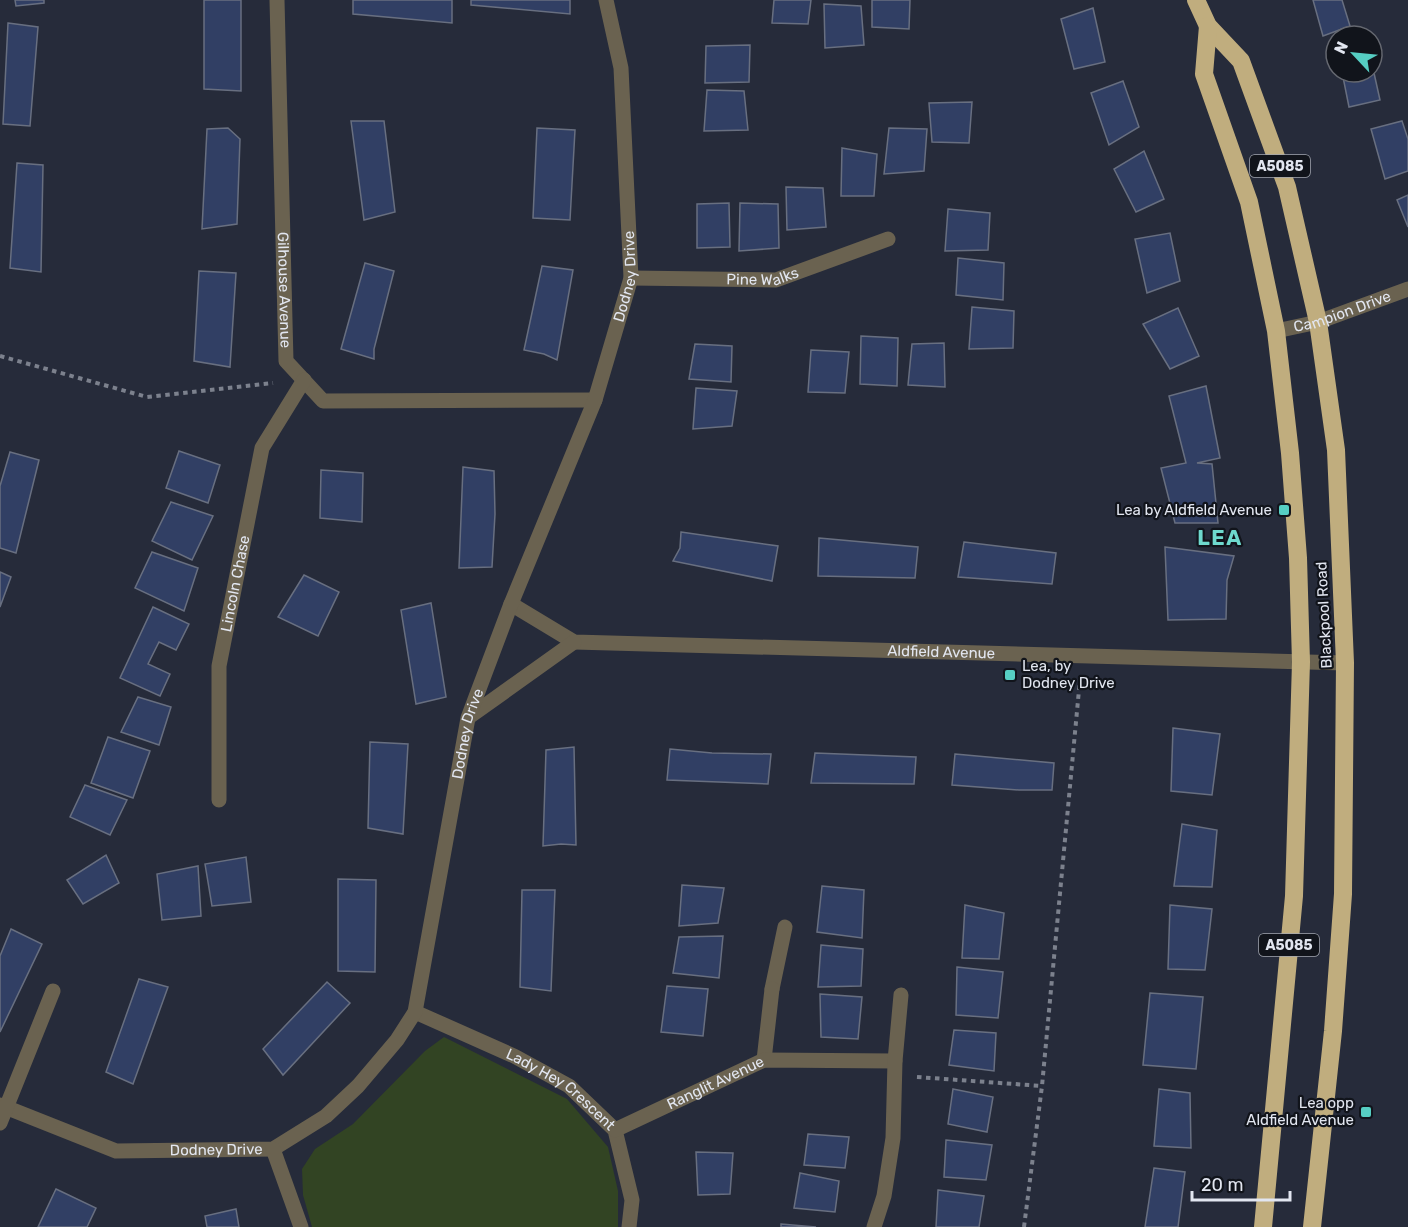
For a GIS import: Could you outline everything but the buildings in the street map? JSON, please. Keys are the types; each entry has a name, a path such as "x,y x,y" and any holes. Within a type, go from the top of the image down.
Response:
{"highway":[{"name":"Blackpool Road","path":"1196,0 1208,26 1241,61 1287,187 1318,322 1336,450 1345,663 1342,894 1333,1031 1312,1227"},
{"name":"Blackpool Road","path":"1208,26 1204,74 1249,202 1276,331 1298,558 1301,662 1294,896 1263,1227"}],"street":[{"name":"Gilhouse Avenue","path":"277,0 286,361 323,401 595,400"},
{"name":"Dodney Drive","path":"2,1112 116,1151 273,1149 326,1116 358,1086 397,1040 415,1012 468,718 511,604 595,400 631,278 621,68 606,0"},
{"name":"Pine Walks","path":"631,278 776,280 888,239"},
{"name":"Campion Drive","path":"1276,331 1318,322 1408,289"},
{"name":"Lincoln Chase","path":"219,800 219,666 262,447 304,380"},
{"name":"Aldfield Avenue","path":"511,604 574,642 1345,663"},
{"path":"468,718 574,642"},
{"path":"764,1060 772,989 785,927"},
{"path":"2,1112 53,991"},
{"path":"874,1227 884,1196 893,1138 895,1068 901,995"},
{"name":"Lady Hey Crescent","path":"415,1012 514,1056 569,1086 615,1130 632,1200 629,1227"},
{"name":"Ranglit Avenue","path":"615,1130 764,1060 895,1068"},
{"path":"273,1149 301,1227"}],"path":[{"path":"1,355 147,397 304,380"},
{"path":"1024,1227 1042,1086 1066,846 1081,657"},
{"path":"895,1068 1042,1086"}],"green space":[{"path":"444,1037 567,1099 608,1147 618,1191 618,1227 312,1227 303,1195 302,1169 315,1149 353,1124 425,1051"}],"place":[{"name":"Lea by Aldfield Avenue","path":"1284,510"},
{"name":"Lea, by Dodney Drive","path":"1010,675"},
{"name":"Lea opp Aldfield Avenue","path":"1366,1112"}],"district":[{"name":"LEA","path":"1220,537"}]}
